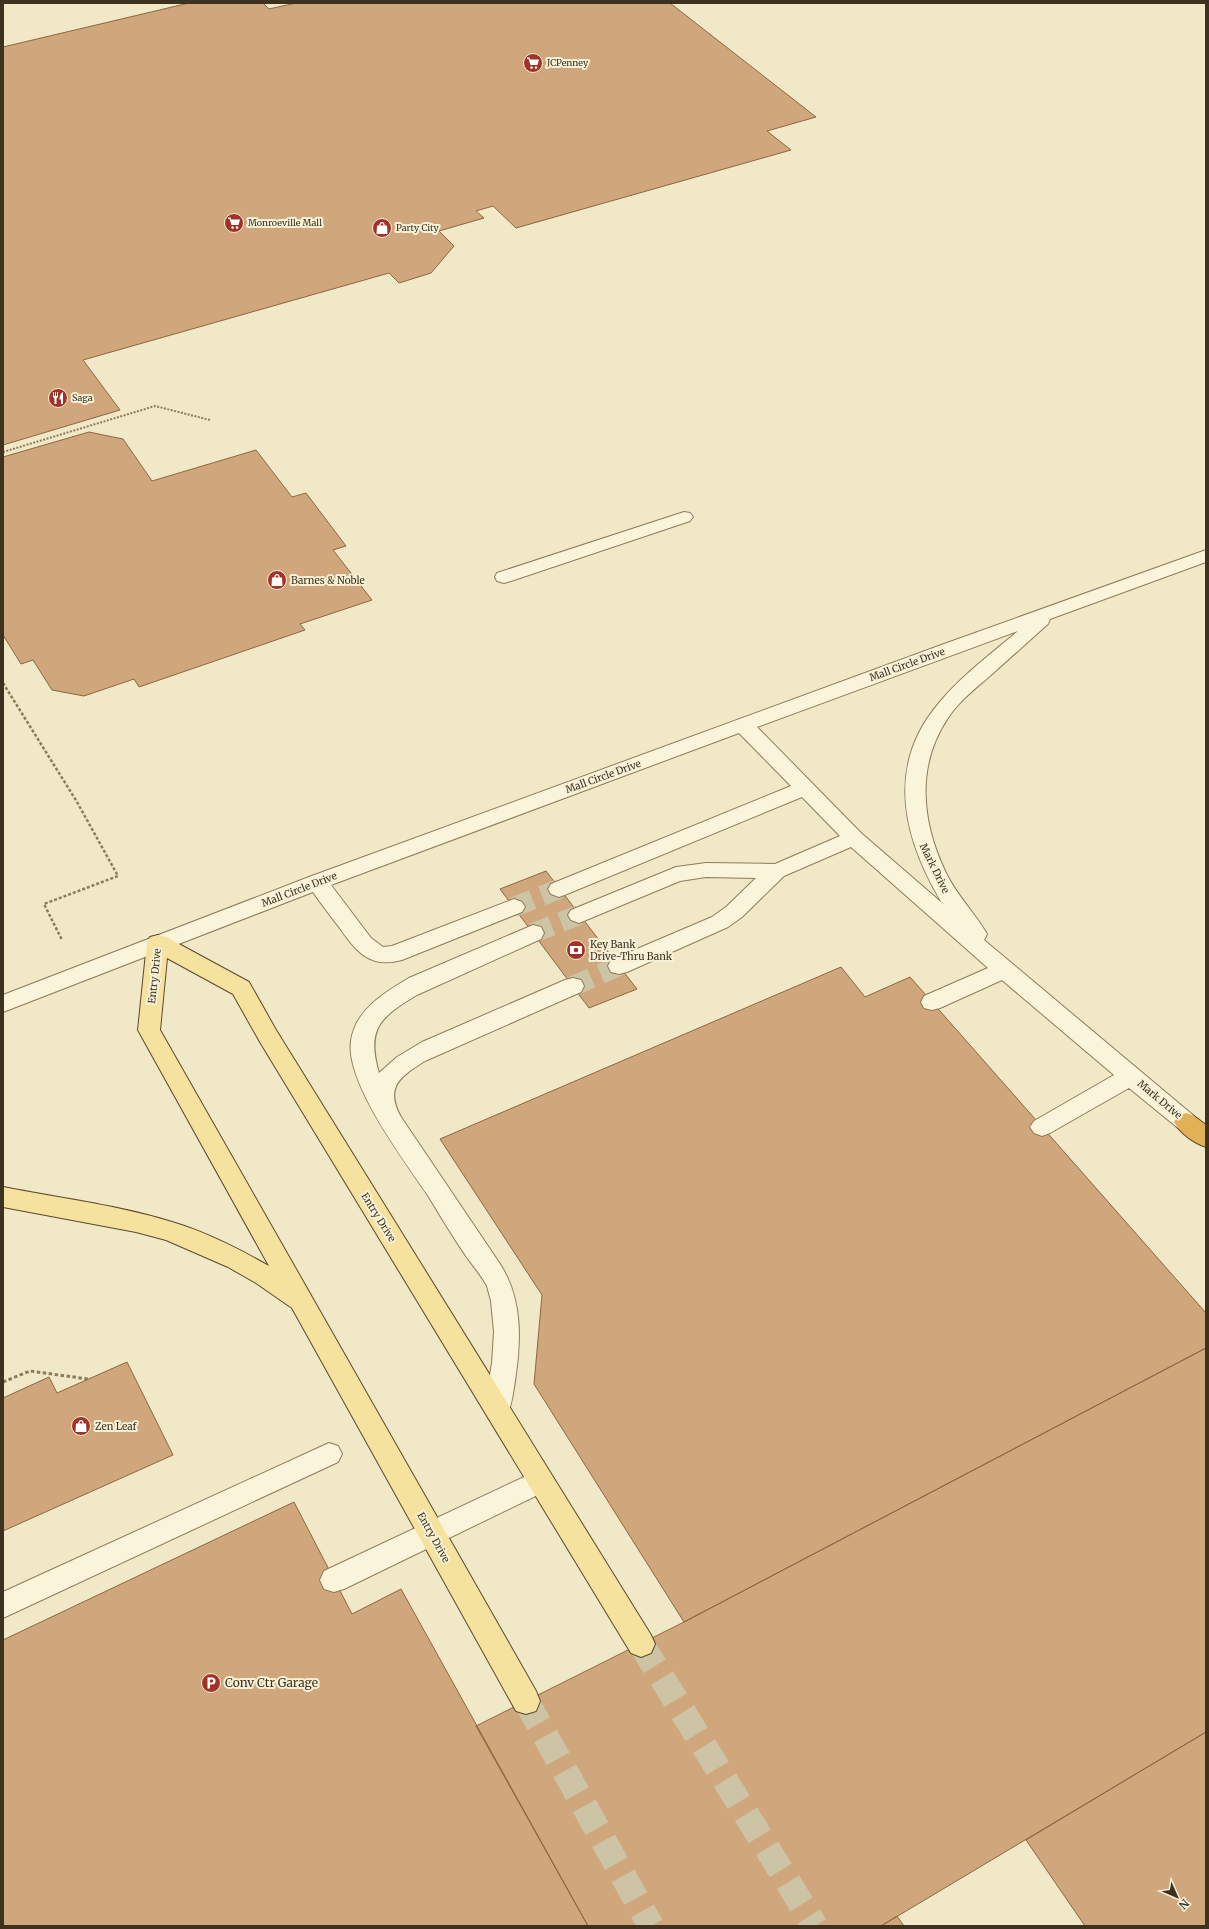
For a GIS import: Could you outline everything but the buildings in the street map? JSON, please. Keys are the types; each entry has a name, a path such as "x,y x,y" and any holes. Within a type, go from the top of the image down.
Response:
{"highway":[{"path":"1186,1122 1206,1138"}],"main road":[{"name":"Entry Drive","path":"526,1701 304,1304 148,1030 158,942 241,988 268,1036 641,1644"},
{"path":"3,1197 136,1222 172,1232 237,1260 265,1276 304,1304"}],"street":[{"path":"504,577 684,517"},
{"name":"Mall Circle Drive","path":"3,1004 158,942 317,882 1051,611 1206,556"},
{"name":"Mark Drive","path":"1004,970 950,898 923,846 916,822 914,796 916,772 920,750 930,730 942,712 958,694 1051,611"},
{"name":"Mark Drive","path":"743,725 854,838 1004,970 1186,1122"},
{"path":"559,889 805,788"},
{"path":"619,966 720,922 734,912 777,871 854,838"},
{"path":"580,915 676,874 691,871 777,871"},
{"path":"317,882 368,950 384,955 418,946 514,907"},
{"path":"497,1409 506,1354 506,1321 499,1285 384,1107 369,1075 363,1052 362,1041 374,1016 387,1004 416,984 534,933"},
{"path":"932,1002 1004,970"},
{"path":"384,1107 381,1094 385,1082 397,1069 408,1061 440,1044 573,986"},
{"path":"1042,1127 1131,1076"},
{"path":"3,1605 328,1454"},
{"path":"334,1580 541,1480"}],"path":[{"path":"3,452 155,406 210,420"},
{"path":"3,683 68,787 118,876 44,904 62,940"},
{"path":"3,1382 30,1371 88,1380"}],"tunnel":[{"path":"514,907 559,889"},
{"path":"533,933 579,915"},
{"path":"573,986 619,966"},
{"path":"641,1644 815,1926"},
{"path":"526,1701 651,1926"}],"place":[{"name":"JCPenney","path":"533,63"},
{"name":"Monroeville Mall","path":"234,223"},
{"name":"Party City","path":"382,228"},
{"name":"Saga","path":"58,398"},
{"name":"Barnes & Noble","path":"277,580"},
{"name":"Key Bank Drive-Thru Bank","path":"576,950"},
{"name":"Zen Leaf","path":"81,1426"},
{"name":"Conv Ctr Garage","path":"211,1683"}]}
